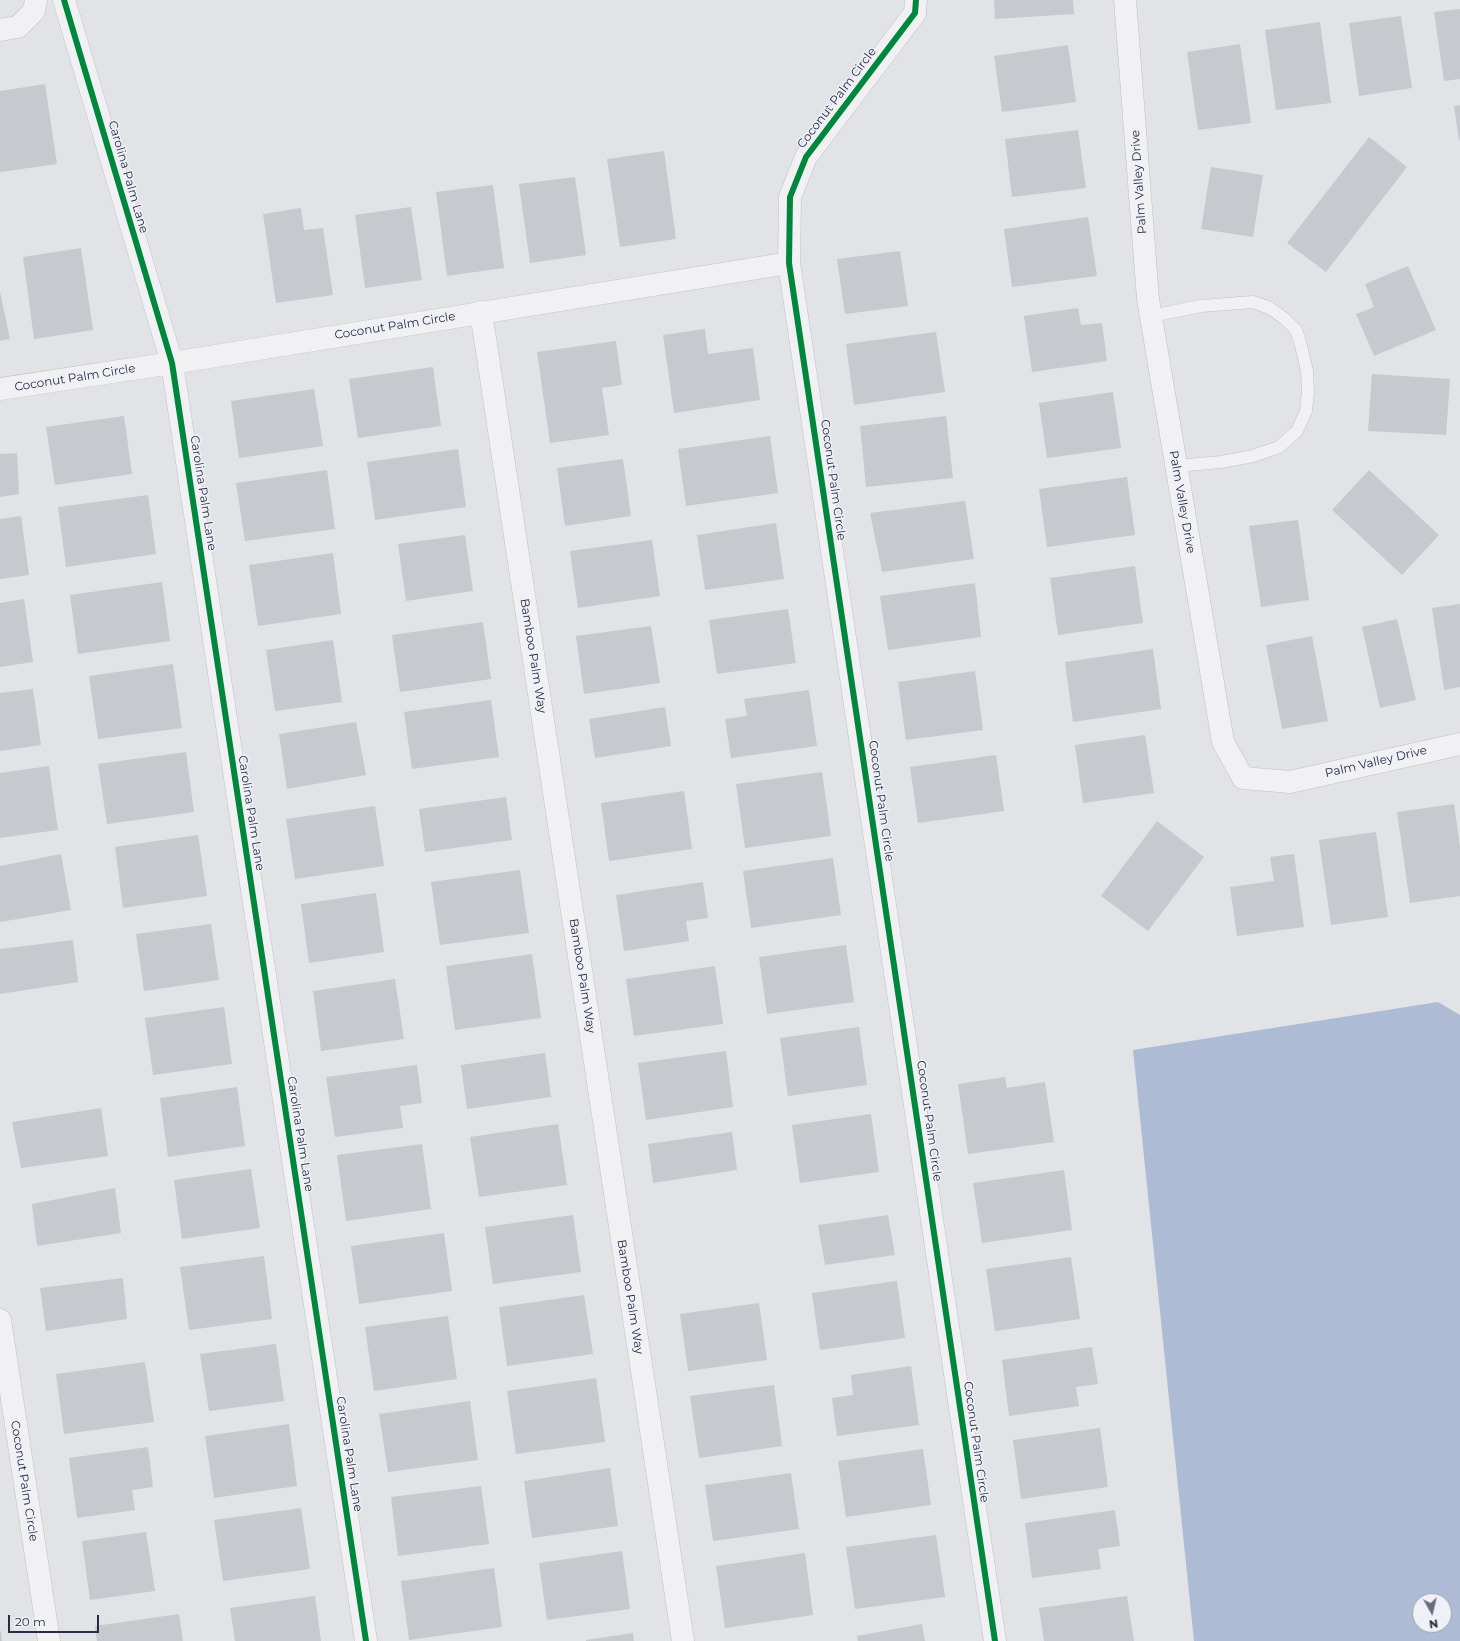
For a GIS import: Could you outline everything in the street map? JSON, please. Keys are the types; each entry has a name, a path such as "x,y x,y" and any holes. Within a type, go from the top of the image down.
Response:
{"street":[{"path":"0,30 18,27 34,11 36,0"},
{"name":"Carolina Palm Lane","path":"64,0 172,364 366,1641"},
{"name":"Coconut Palm Circle","path":"916,0 915,13 806,157 790,198 789,262 995,1641"},
{"name":"Palm Valley Drive","path":"1125,0 1148,299 1223,742 1243,778 1290,782 1460,744"},
{"name":"Coconut Palm Circle","path":"0,389 172,364 789,262"},
{"name":"Bamboo Palm Way","path":"481,312 683,1641"},
{"name":"Coconut Palm Circle","path":"0,1320 49,1641"}],"lane":[{"path":"1151,316 1202,306 1253,302 1270,308 1285,319 1296,330 1307,371 1308,392 1306,411 1297,431 1279,447 1252,456 1221,462 1176,466"}],"water":[{"path":"1438,1002 1460,1015 1460,1641 1194,1641 1133,1050"}],"building":[{"path":"994,0 1073,0 1074,14 995,19"},
{"path":"1460,9 1460,79 1444,81 1434,12"},
{"path":"1401,16 1412,88 1359,96 1349,23"},
{"path":"1320,22 1331,103 1276,110 1265,30"},
{"path":"1240,44 1251,123 1198,130 1187,52"},
{"path":"1068,45 1076,102 1002,112 994,56"},
{"path":"45,84 57,164 0,172 0,91"},
{"path":"1460,105 1460,140 1459,140 1454,106"},
{"path":"1078,130 1086,188 1012,197 1005,139"},
{"path":"1369,137 1407,167 1326,272 1287,243"},
{"path":"664,151 676,239 620,247 607,159"},
{"path":"1211,167 1263,175 1253,237 1201,229"},
{"path":"575,177 586,255 530,263 519,184"},
{"path":"493,185 504,268 447,276 436,192"},
{"path":"411,207 422,280 365,288 355,215"},
{"path":"301,208 304,230 323,228 333,295 276,303 263,214"},
{"path":"1088,217 1097,276 1012,287 1004,229"},
{"path":"81,248 93,330 34,339 23,257"},
{"path":"900,251 908,306 845,314 837,259"},
{"path":"1408,266 1436,330 1374,356 1356,314 1374,307 1365,284"},
{"path":"0,292 10,339 0,341"},
{"path":"1078,308 1081,325 1102,323 1107,361 1032,372 1024,316"},
{"path":"705,329 708,354 753,348 760,400 674,413 663,335"},
{"path":"936,332 945,392 854,405 846,344"},
{"path":"616,341 622,385 602,388 609,435 550,443 537,352"},
{"path":"433,367 441,426 358,438 349,379"},
{"path":"1372,374 1450,379 1446,435 1368,431"},
{"path":"314,389 323,446 239,458 231,401"},
{"path":"1113,392 1121,448 1047,458 1039,403"},
{"path":"124,416 132,474 55,485 46,427"},
{"path":"946,416 953,478 866,487 860,426"},
{"path":"770,436 778,493 686,506 678,449"},
{"path":"458,449 466,507 375,520 367,462"},
{"path":"17,453 19,494 0,497 0,454"},
{"path":"623,459 631,516 565,526 557,468"},
{"path":"327,470 335,529 245,541 236,483"},
{"path":"1369,470 1439,535 1402,575 1332,510"},
{"path":"1127,477 1135,535 1047,547 1039,489"},
{"path":"148,495 156,554 66,567 58,507"},
{"path":"965,501 974,559 882,572 870,513"},
{"path":"21,516 29,575 0,579 0,519"},
{"path":"1298,520 1309,600 1261,607 1249,526"},
{"path":"776,523 784,579 705,590 697,535"},
{"path":"465,535 473,591 406,601 398,544"},
{"path":"652,540 660,596 578,608 570,551"},
{"path":"333,553 341,614 258,626 249,565"},
{"path":"1135,566 1143,623 1058,635 1050,578"},
{"path":"162,582 170,641 78,654 70,595"},
{"path":"975,583 981,637 888,650 880,596"},
{"path":"24,599 33,662 0,667 0,603"},
{"path":"1460,604 1460,687 1444,690 1432,608"},
{"path":"788,609 796,663 717,674 709,620"},
{"path":"1397,619 1416,700 1380,708 1362,627"},
{"path":"483,622 491,679 400,692 392,635"},
{"path":"651,626 660,683 584,694 576,636"},
{"path":"1312,636 1328,721 1282,729 1266,645"},
{"path":"333,640 342,702 275,711 266,650"},
{"path":"1153,649 1161,709 1073,722 1065,662"},
{"path":"173,664 182,728 98,739 89,676"},
{"path":"975,671 983,730 906,740 898,682"},
{"path":"33,689 41,745 0,751 0,693"},
{"path":"809,690 817,746 731,758 725,719 747,716 744,699"},
{"path":"491,700 499,757 412,769 404,712"},
{"path":"665,707 671,746 595,758 589,719"},
{"path":"356,722 366,775 287,789 279,734"},
{"path":"1145,735 1154,793 1083,803 1075,745"},
{"path":"186,752 194,812 107,824 98,764"},
{"path":"996,755 1004,811 918,823 910,767"},
{"path":"49,766 58,830 0,838 0,773"},
{"path":"822,772 831,836 745,848 736,784"},
{"path":"684,791 692,849 609,861 601,803"},
{"path":"506,797 512,840 425,852 419,809"},
{"path":"1454,804 1460,847 1460,896 1410,903 1397,812"},
{"path":"375,806 384,866 295,879 286,819"},
{"path":"1157,821 1204,857 1148,931 1101,896"},
{"path":"1376,832 1388,917 1331,925 1319,840"},
{"path":"198,835 207,896 123,908 115,847"},
{"path":"61,854 71,910 0,922 0,866"},
{"path":"1294,854 1304,927 1237,936 1230,887 1274,881 1270,857"},
{"path":"833,858 841,915 751,928 743,871"},
{"path":"520,870 529,933 440,945 431,882"},
{"path":"703,882 708,918 686,921 689,941 624,951 616,895"},
{"path":"376,893 384,952 309,963 301,904"},
{"path":"211,924 219,980 144,991 136,934"},
{"path":"73,940 78,982 0,994 0,949"},
{"path":"846,945 854,1002 767,1014 759,957"},
{"path":"532,954 541,1018 455,1030 446,966"},
{"path":"715,966 723,1024 634,1036 626,979"},
{"path":"395,979 404,1039 321,1051 313,991"},
{"path":"224,1007 232,1064 153,1075 145,1018"},
{"path":"859,1027 867,1085 788,1096 780,1038"},
{"path":"726,1051 733,1107 646,1120 638,1063"},
{"path":"545,1053 551,1097 467,1109 461,1065"},
{"path":"417,1065 422,1103 400,1106 403,1128 335,1137 326,1077"},
{"path":"1005,1077 1007,1088 1045,1082 1054,1142 968,1154 958,1084"},
{"path":"237,1087 245,1146 168,1157 160,1098"},
{"path":"101,1108 108,1156 21,1168 12,1122"},
{"path":"871,1114 879,1172 800,1183 792,1125"},
{"path":"558,1124 567,1185 479,1197 470,1137"},
{"path":"732,1132 737,1170 653,1183 648,1144"},
{"path":"422,1144 431,1209 346,1221 337,1155"},
{"path":"251,1169 260,1228 182,1239 174,1180"},
{"path":"1064,1170 1072,1230 982,1243 973,1183"},
{"path":"115,1188 121,1233 37,1246 32,1204"},
{"path":"573,1215 581,1272 493,1284 485,1227"},
{"path":"888,1215 895,1255 825,1265 818,1225"},
{"path":"444,1233 452,1291 359,1304 351,1246"},
{"path":"264,1256 272,1319 189,1330 180,1267"},
{"path":"1071,1257 1080,1319 995,1331 986,1269"},
{"path":"123,1278 127,1319 46,1331 40,1288"},
{"path":"897,1281 905,1338 820,1350 812,1293"},
{"path":"584,1295 593,1354 507,1366 499,1307"},
{"path":"759,1303 767,1360 688,1371 680,1314"},
{"path":"448,1316 457,1379 374,1391 365,1327"},
{"path":"276,1344 284,1401 209,1411 200,1354"},
{"path":"1092,1347 1098,1384 1076,1387 1079,1406 1009,1416 1002,1360"},
{"path":"145,1362 154,1422 64,1434 56,1374"},
{"path":"911,1366 919,1425 837,1436 832,1398 853,1395 851,1375"},
{"path":"596,1378 605,1442 516,1454 507,1391"},
{"path":"774,1385 782,1446 699,1458 690,1396"},
{"path":"470,1401 478,1460 388,1472 379,1414"},
{"path":"289,1424 297,1486 214,1498 205,1436"},
{"path":"1100,1428 1108,1487 1021,1499 1013,1440"},
{"path":"148,1447 153,1487 132,1490 135,1510 77,1518 69,1458"},
{"path":"923,1449 931,1505 846,1517 838,1461"},
{"path":"610,1468 618,1526 532,1538 524,1481"},
{"path":"791,1473 799,1529 713,1541 705,1485"},
{"path":"481,1486 489,1544 398,1556 391,1497"},
{"path":"301,1508 310,1569 223,1581 214,1520"},
{"path":"1115,1510 1120,1546 1098,1549 1101,1569 1032,1578 1025,1523"},
{"path":"146,1532 155,1591 90,1600 82,1541"},
{"path":"936,1535 945,1597 855,1609 846,1547"},
{"path":"622,1551 630,1609 547,1620 539,1563"},
{"path":"805,1553 813,1615 725,1628 716,1566"},
{"path":"494,1568 502,1627 409,1640 401,1581"},
{"path":"315,1596 321,1641 235,1641 230,1608"},
{"path":"1127,1596 1134,1641 1044,1641 1039,1608"},
{"path":"179,1614 183,1641 97,1641 95,1626"},
{"path":"922,1624 925,1641 858,1641 857,1636"},
{"path":"1,1631 2,1641 0,1641"},
{"path":"633,1633 634,1641 586,1641 586,1640"}],"cycle path":[{"path":"64,0 172,363 366,1641"},
{"path":"916,0 915,13 806,157 790,197 789,263 995,1641"}]}
